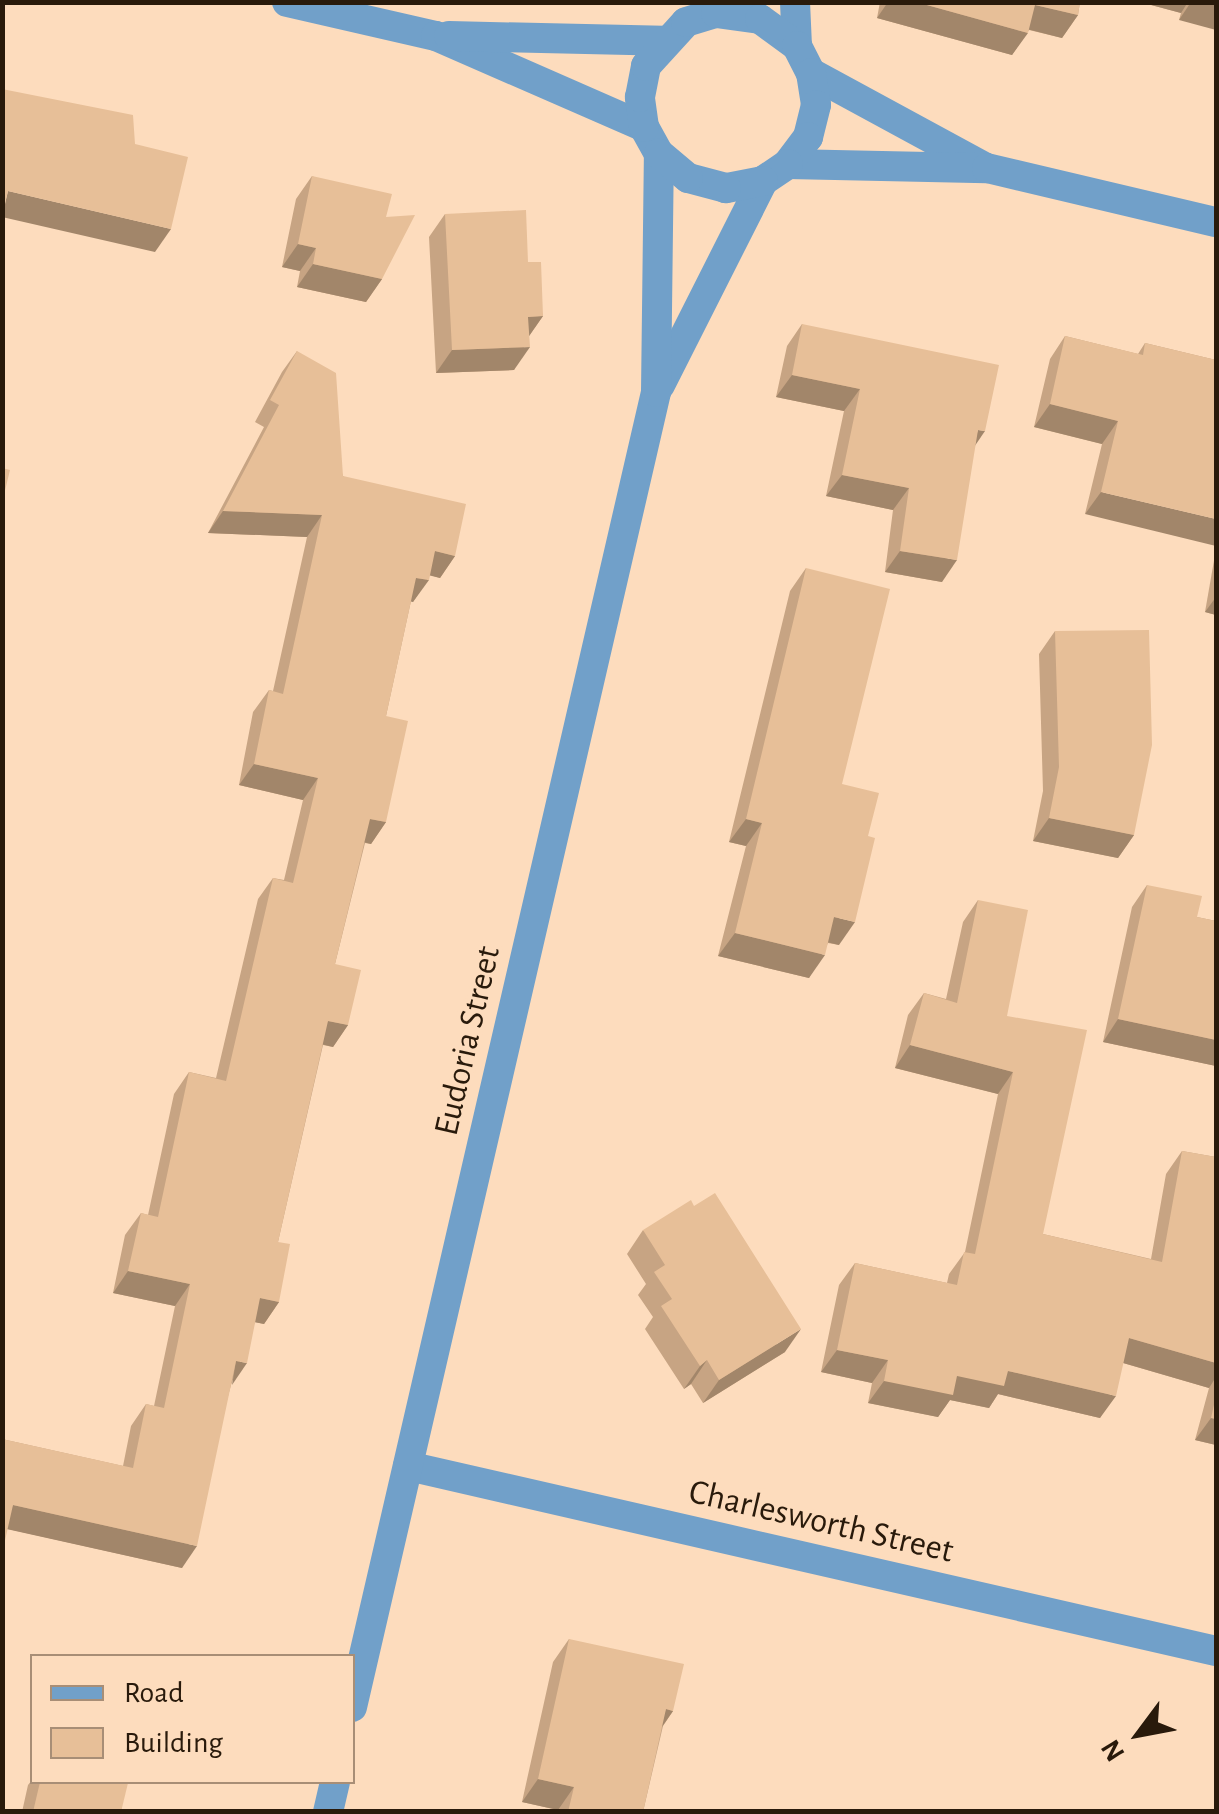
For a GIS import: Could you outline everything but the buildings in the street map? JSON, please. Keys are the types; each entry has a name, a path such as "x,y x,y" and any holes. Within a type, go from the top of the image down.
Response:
{"street":[{"path":"288,2 436,36 644,127"},
{"path":"794,2 804,59 816,105 808,137 788,164 763,181 726,188 688,178 659,154 644,127 640,97 646,66 663,40 686,22 718,8 760,18 804,59 987,168"},
{"path":"436,36 663,40"},
{"name":"Eudoria Street","path":"355,1694 656,392 659,154"},
{"path":"788,164 987,168 1216,222"},
{"name":"Eudoria Street","path":"656,392 763,181"},
{"name":"Charlesworth Street","path":"408,1466 1216,1652"},
{"path":"328,1812 335,1784"}]}
